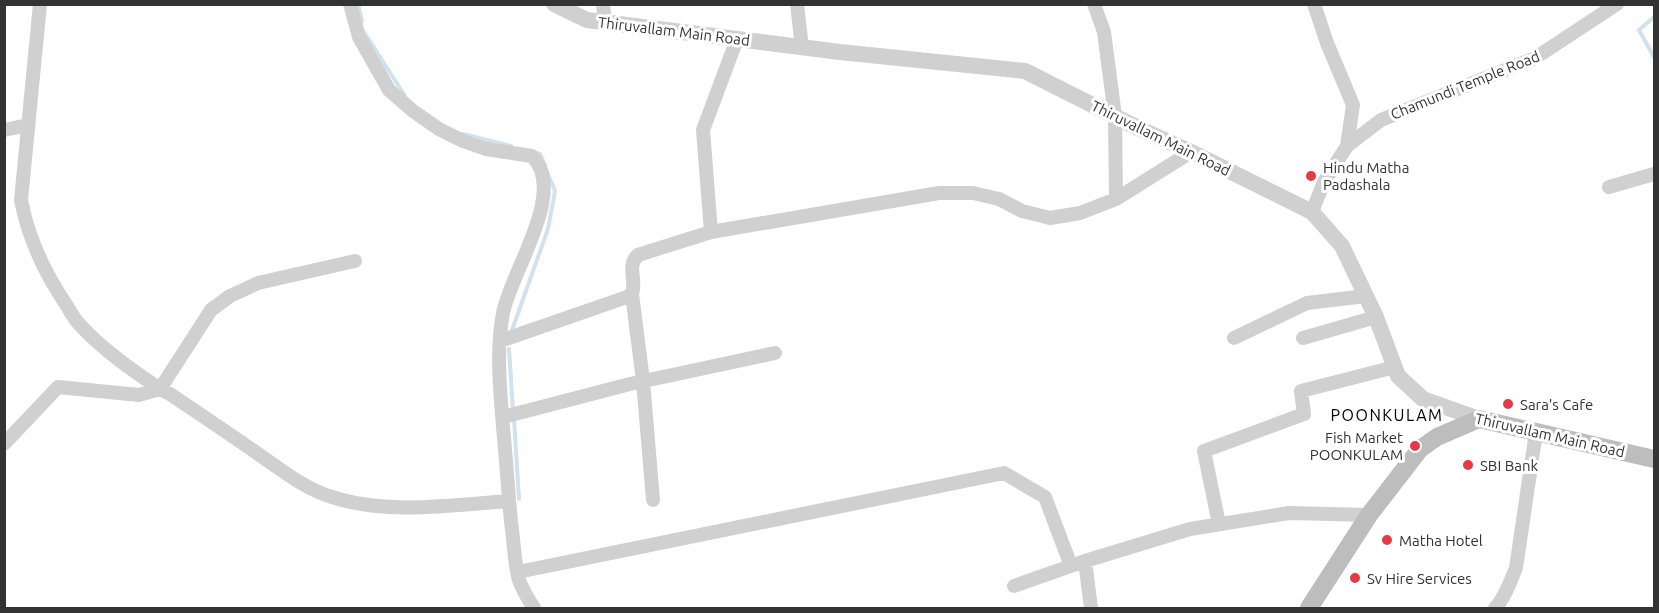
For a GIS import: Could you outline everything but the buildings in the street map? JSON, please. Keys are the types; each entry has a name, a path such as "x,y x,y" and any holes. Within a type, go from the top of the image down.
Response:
{"main road":[{"name":"Thiruvallam Main Road","path":"1479,419 1654,462"},
{"path":"1309,609 1369,515 1420,449 1437,437 1479,419"}],"street":[{"path":"40,4 21,200 28,225 55,289 78,324 102,346 160,389 302,484 331,497 360,504 393,507 509,501"},
{"path":"350,4 359,37 389,90 413,111 463,141 486,148 532,156 537,161 545,186 543,210 504,311 500,341 502,417 518,572 524,593 534,609"},
{"name":"Thiruvallam Main Road","path":"554,4 587,20 605,23 802,48 1025,71 1312,212 1342,246 1376,317 1398,376 1423,399 1479,419"},
{"path":"603,4 605,23"},
{"path":"797,4 802,48"},
{"path":"1094,4 1104,32 1115,116 1116,199"},
{"path":"1314,4 1327,43 1353,105 1347,146"},
{"name":"Chamundi Temple Road","path":"1312,212 1324,182 1347,146 1381,120 1535,58 1617,4"},
{"path":"711,232 703,130 737,39"},
{"path":"4,130 28,125"},
{"path":"653,500 643,381 632,294 634,279 631,266 633,259 638,255 711,232 939,193 973,193 999,199 1022,211 1050,218 1080,213 1116,199 1191,152"},
{"path":"1609,187 1654,174"},
{"path":"4,444 58,387 139,395 160,389 211,310 230,296 258,283 355,261"},
{"path":"500,341 601,307 632,294"},
{"path":"1234,338 1307,303 1366,296"},
{"path":"1303,339 1376,317"},
{"path":"502,417 643,381 775,353"},
{"path":"1219,524 1204,451 1304,414 1301,391 1395,367"},
{"path":"1495,609 1516,568 1536,432"},
{"path":"518,572 1004,473 1045,496 1071,566"},
{"path":"1014,586 1085,561 1190,529 1289,513 1369,515"},
{"path":"1085,561 1091,609"}],"waterway":[{"path":"358,4 362,21"},
{"path":"1654,17 1639,30 1654,57"},
{"path":"364,32 405,96"},
{"path":"463,134 511,146"},
{"path":"535,153 540,154 545,165"},
{"path":"511,333 548,229 555,191 547,172"},
{"path":"509,349 513,411"},
{"path":"514,419 519,499"}],"place":[{"name":"Hindu Matha Padashala","path":"1311,176"},
{"name":"Sara's Cafe","path":"1508,404"},
{"name":"Fish Market POONKULAM","path":"1415,446"},
{"name":"SBI Bank","path":"1468,465"},
{"name":"Matha Hotel","path":"1387,540"},
{"name":"Sv Hire Services","path":"1355,578"}],"district":[{"name":"POONKULAM","path":"1387,415"}]}
